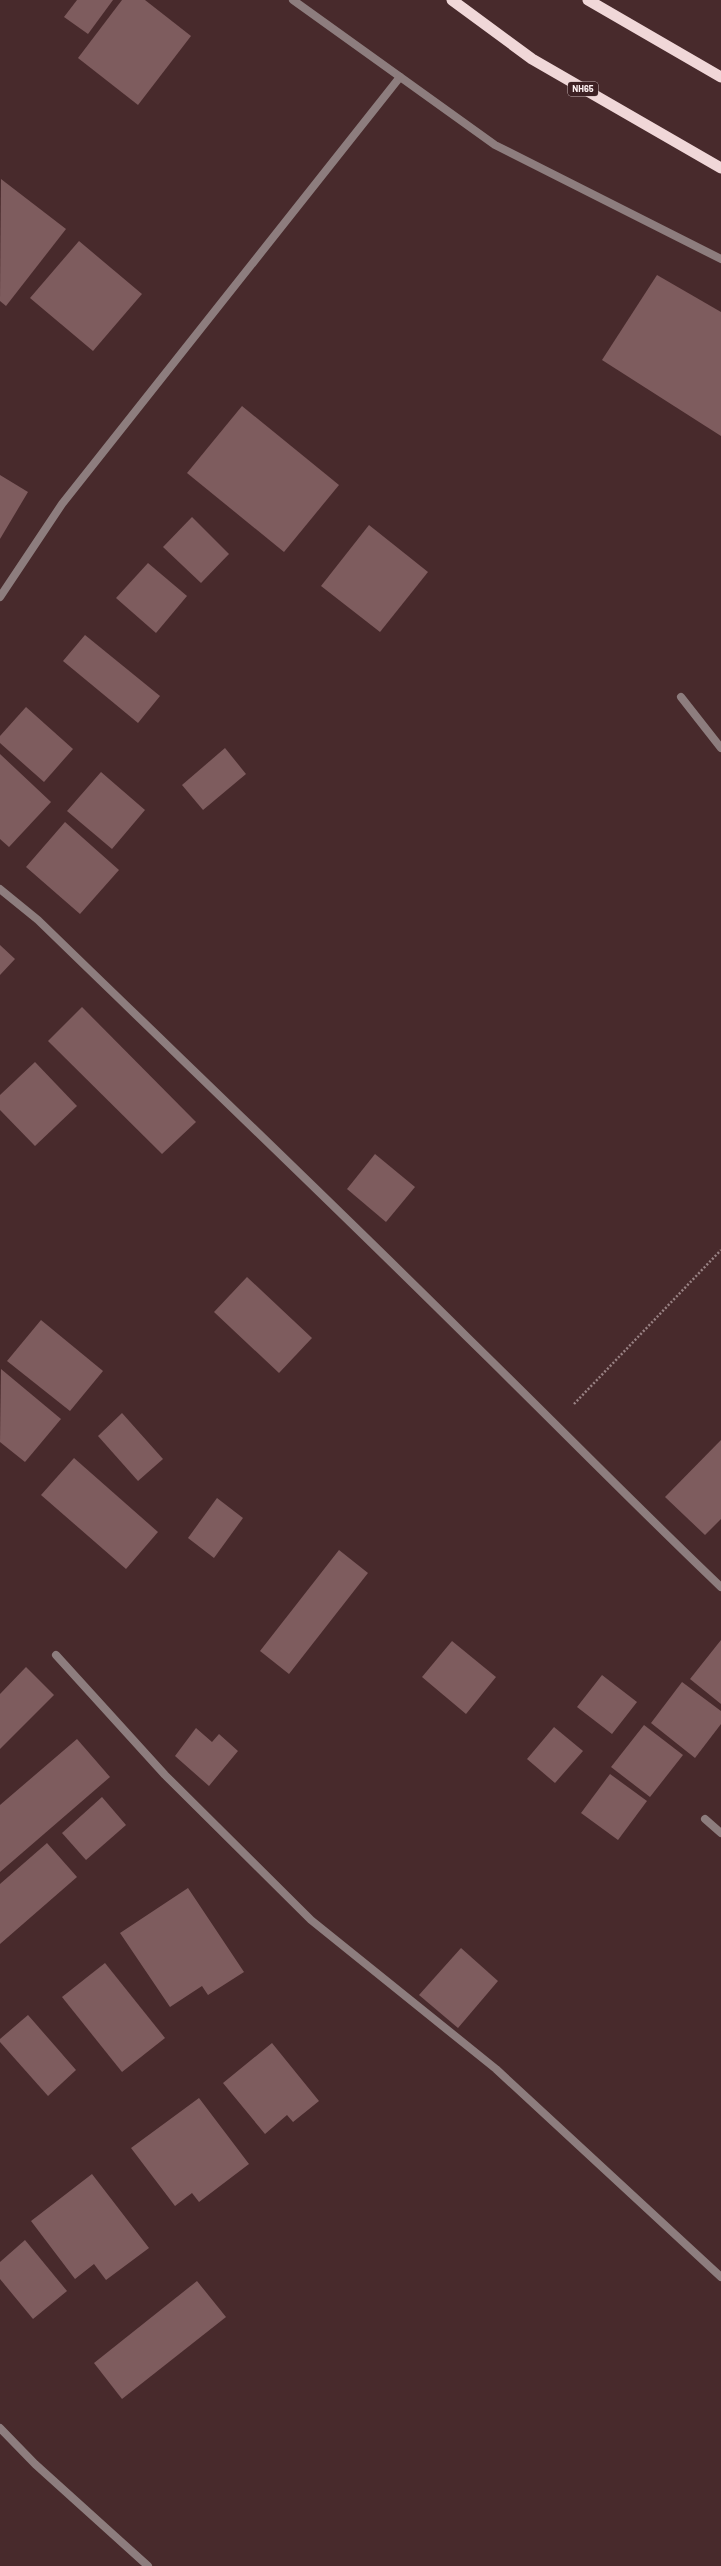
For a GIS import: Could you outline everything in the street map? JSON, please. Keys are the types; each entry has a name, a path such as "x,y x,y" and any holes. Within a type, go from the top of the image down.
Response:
{"highway":[{"name":"NH65","path":"452,0 532,59 721,168"},
{"path":"588,0 721,77"}],"street":[{"path":"293,0 495,145 721,259"},
{"path":"0,597 62,504 400,77"},
{"path":"681,697 721,748"},
{"path":"0,889 38,920 260,1134 554,1425 721,1587"},
{"path":"56,1655 165,1776 311,1920 496,2069 721,2277"},
{"path":"705,1819 721,1833"},
{"path":"0,2428 35,2464 148,2566"}],"path":[{"path":"554,1425 721,1250"}],"building":[{"path":"77,0 113,0 88,34 64,17"},
{"path":"122,0 145,0 191,36 138,105 78,58"},
{"path":"1,179 66,229 6,306 0,301"},
{"path":"79,241 142,294 93,351 30,298"},
{"path":"657,275 721,312 721,436 602,360"},
{"path":"242,406 339,485 284,552 187,473"},
{"path":"0,475 28,492 0,539"},
{"path":"192,517 229,554 201,583 163,547"},
{"path":"369,525 428,572 380,632 321,586"},
{"path":"148,563 187,596 156,633 116,598"},
{"path":"85,635 160,696 138,723 63,661"},
{"path":"26,707 73,749 44,782 0,743 0,736"},
{"path":"225,748 246,774 203,810 182,785"},
{"path":"0,754 51,802 9,847 0,839"},
{"path":"101,772 145,810 112,849 67,811"},
{"path":"65,822 119,870 80,914 26,867"},
{"path":"0,945 15,959 0,975"},
{"path":"82,1007 196,1122 162,1154 48,1041"},
{"path":"35,1062 77,1106 35,1146 0,1110 0,1095"},
{"path":"375,1154 415,1187 386,1222 347,1189"},
{"path":"247,1277 312,1338 279,1373 214,1312"},
{"path":"41,1320 103,1371 70,1411 7,1361"},
{"path":"1,1369 61,1419 25,1462 0,1442"},
{"path":"122,1413 163,1459 138,1481 98,1436"},
{"path":"721,1440 721,1519 705,1535 665,1497"},
{"path":"74,1458 158,1532 126,1569 41,1495"},
{"path":"217,1498 243,1518 214,1558 188,1538"},
{"path":"339,1550 368,1573 289,1674 260,1651"},
{"path":"721,1640 721,1704 690,1679"},
{"path":"452,1641 496,1677 466,1714 422,1677"},
{"path":"26,1667 54,1695 0,1749 0,1694"},
{"path":"602,1675 637,1702 612,1734 577,1707"},
{"path":"682,1682 721,1711 721,1724 695,1758 651,1723"},
{"path":"644,1725 683,1755 650,1797 611,1767"},
{"path":"554,1727 583,1751 555,1783 527,1759"},
{"path":"196,1728 212,1742 219,1734 238,1751 209,1786 175,1756"},
{"path":"77,1739 110,1777 0,1872 0,1805"},
{"path":"610,1774 647,1801 618,1840 581,1813"},
{"path":"102,1797 126,1825 86,1860 62,1833"},
{"path":"47,1843 77,1877 0,1944 0,1884"},
{"path":"188,1888 244,1972 208,1995 202,1986 170,2007 120,1933"},
{"path":"461,1948 498,1981 458,2028 419,1995"},
{"path":"105,1963 165,2038 122,2072 62,1997"},
{"path":"28,2015 76,2070 48,2096 0,2042 0,2039"},
{"path":"272,2043 319,2101 293,2122 287,2115 265,2134 223,2083"},
{"path":"199,2098 249,2164 199,2202 192,2193 175,2206 131,2148"},
{"path":"92,2174 149,2248 106,2280 94,2264 75,2279 31,2221"},
{"path":"25,2240 67,2291 33,2319 0,2279 0,2262"},
{"path":"197,2281 226,2317 122,2399 94,2363"}]}
